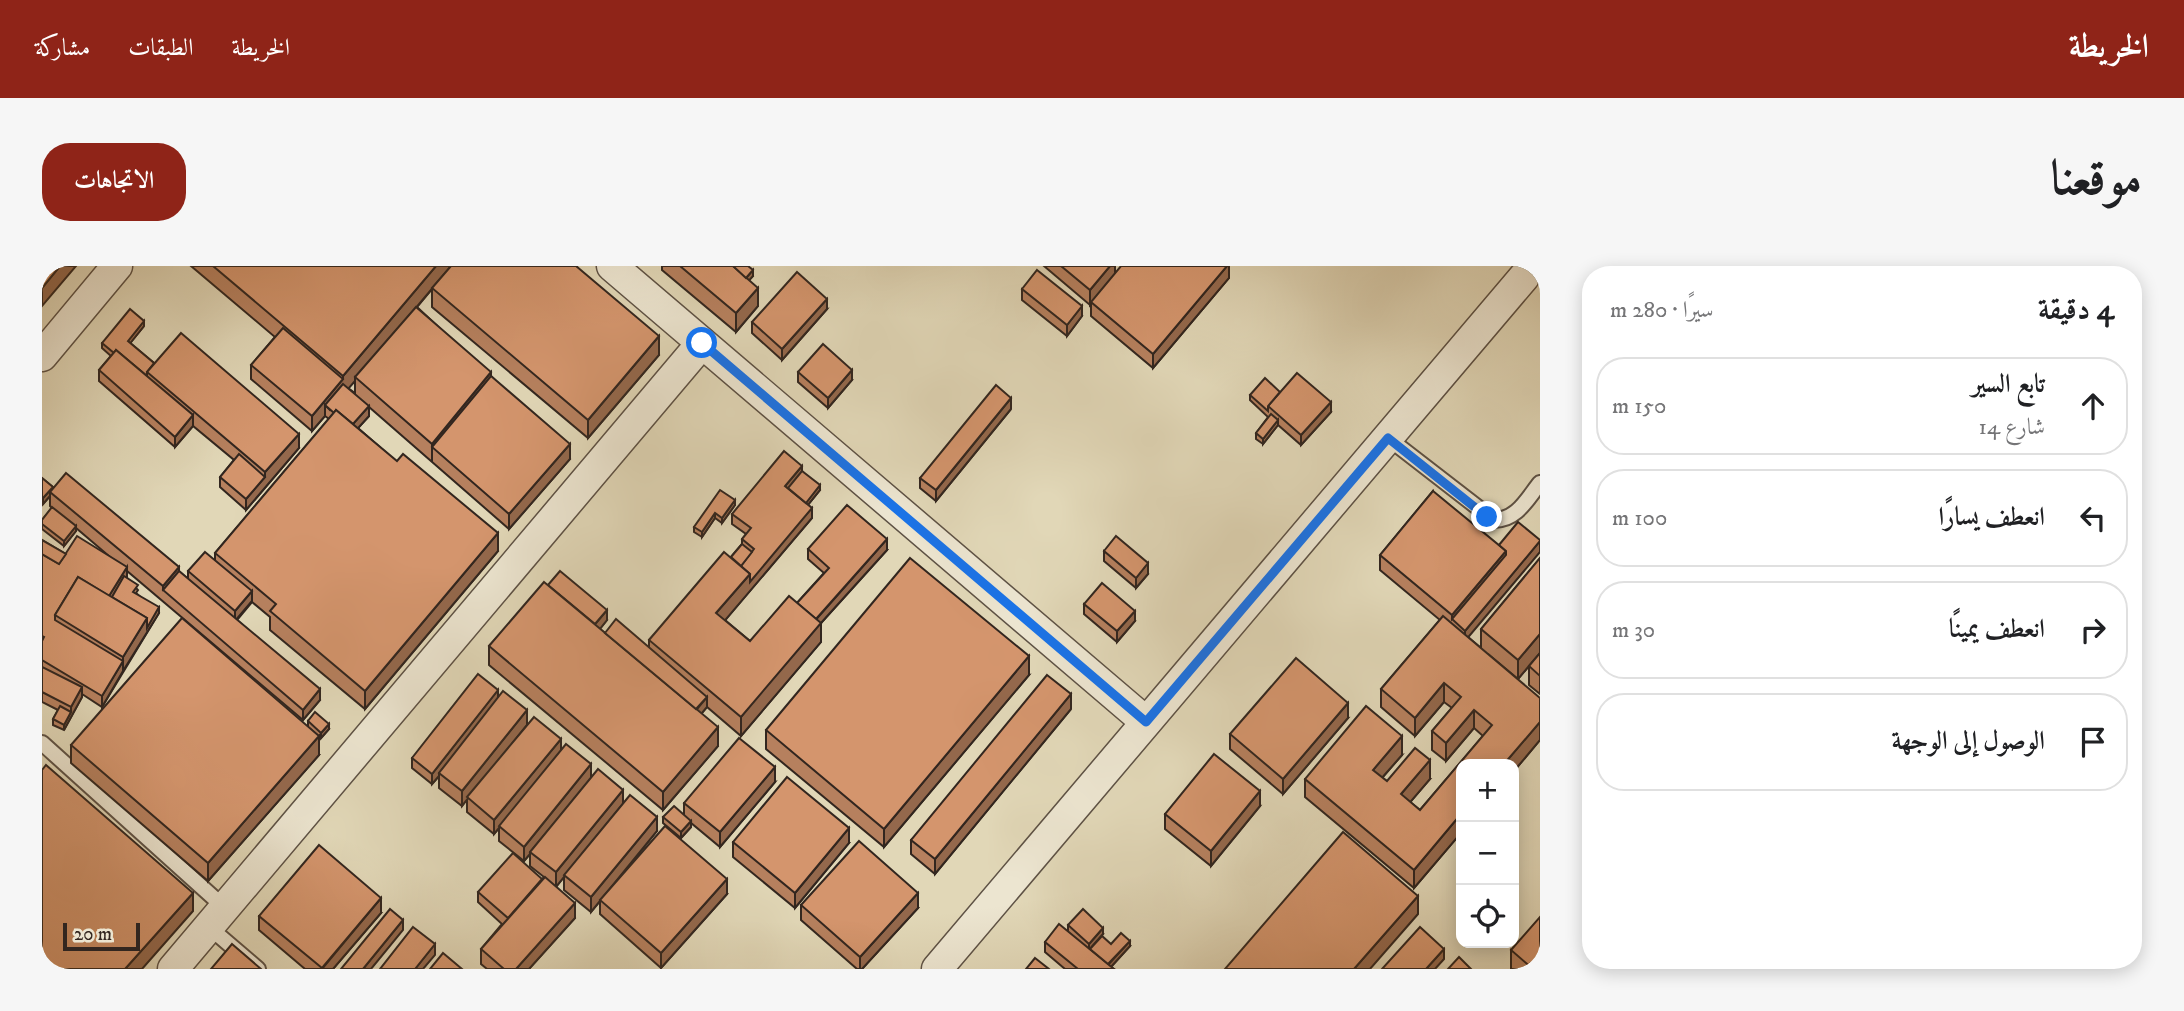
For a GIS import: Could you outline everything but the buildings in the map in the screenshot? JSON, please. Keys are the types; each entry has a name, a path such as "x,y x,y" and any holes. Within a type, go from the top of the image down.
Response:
{"street":[{"path":"42,356 117,266"},
{"path":"612,266 1146,722"},
{"path":"937,969 1525,278"},
{"path":"173,969 702,343"}],"lane":[{"path":"1388,438 1494,520 1503,520 1516,513 1540,483"},
{"path":"42,743 217,917 258,969"}],"route":[{"path":"702,343 1146,722 1388,438 1487,517"}]}
